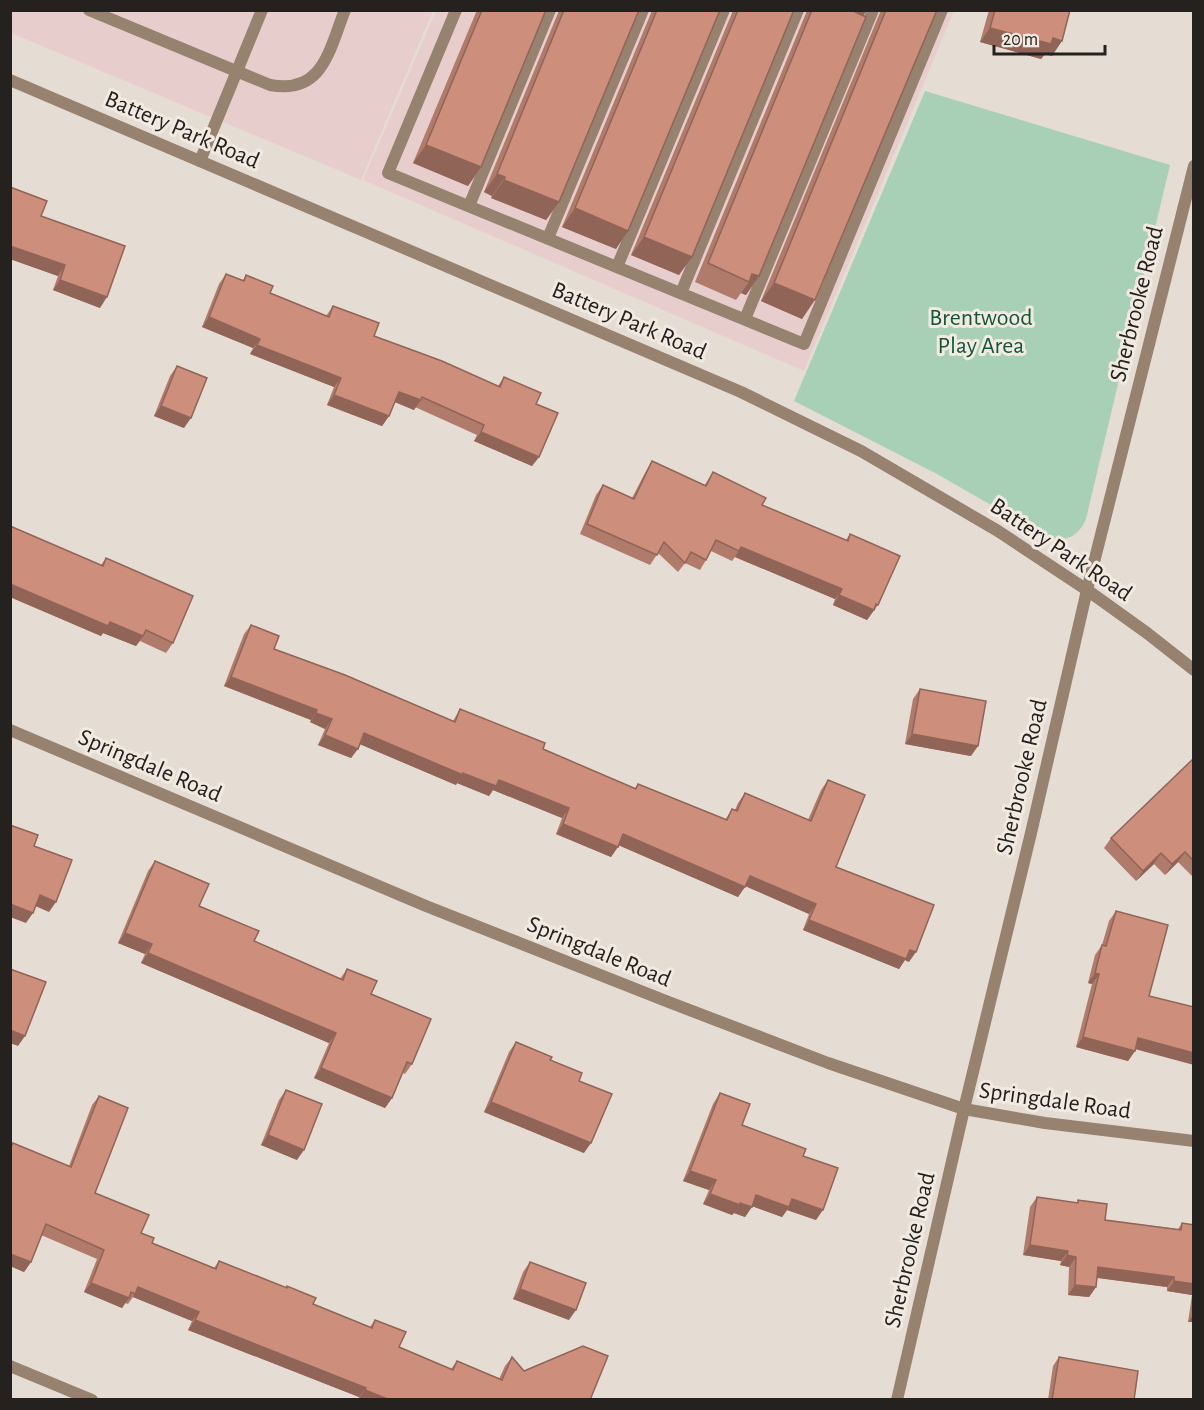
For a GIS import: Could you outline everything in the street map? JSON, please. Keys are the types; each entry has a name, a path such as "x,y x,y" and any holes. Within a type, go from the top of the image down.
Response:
{"street":[{"path":"89,10 270,85 286,88 302,84 315,75 324,62 345,10"},
{"path":"200,161 262,10"},
{"path":"456,10 388,173 804,344 942,10"},
{"path":"468,206 550,10"},
{"path":"548,238 643,10"},
{"path":"617,267 724,10"},
{"path":"681,293 798,10"},
{"path":"745,319 859,29 873,10"},
{"name":"Battery Park Road","path":"10,80 741,392 861,451 998,531 1148,633 1194,670"},
{"name":"Sherbrooke Road","path":"897,1400 1087,590 1194,166"},
{"name":"Springdale Road","path":"10,730 426,906 666,1002 828,1063 964,1109 1045,1123 1194,1141"},
{"path":"10,1366 92,1400"}],"shaded area":[{"path":"10,11 433,11 361,180 11,33"},
{"path":"436,11 954,11 804,371 363,180"}],"green space":[{"name":"Brentwood Play Area","path":"925,91 1170,165 1086,519 1075,535 1064,539 1045,536 937,474 794,401"}],"building":[{"path":"482,10 546,10 481,167 426,145"},
{"path":"564,10 639,10 559,202 504,180 505,177 497,174"},
{"path":"657,10 720,10 628,231 575,208"},
{"path":"738,10 794,10 692,257 644,237"},
{"path":"812,10 851,10 866,17 759,276 752,274 749,282 708,263"},
{"path":"886,10 937,10 815,300 774,283"},
{"path":"995,10 1070,10 1062,41 1053,38 1051,44 990,28"},
{"path":"10,187 47,201 41,216 125,246 107,297 60,280 65,265 10,246"},
{"path":"226,274 244,281 246,275 273,286 270,293 329,317 333,306 379,323 374,336 442,361 500,387 504,377 541,393 536,404 558,413 539,457 481,432 484,425 422,397 421,400 399,392 389,416 334,395 341,378 257,345 260,339 209,317"},
{"path":"177,366 207,378 191,418 161,406"},
{"path":"652,461 706,486 713,472 766,498 762,505 848,541 850,534 900,556 878,605 876,604 874,610 839,595 842,589 741,547 739,551 716,540 706,560 691,552 685,563 664,542 657,555 587,524 603,485 634,499"},
{"path":"10,526 103,566 106,558 193,596 173,643 146,630 143,636 110,622 108,626 10,584"},
{"path":"251,625 279,636 274,649 345,675 455,722 460,709 545,743 543,749 636,789 638,784 727,820 732,809 737,811 745,793 811,821 828,780 865,795 836,867 934,905 916,952 910,950 906,959 809,920 816,904 750,876 745,887 623,834 618,847 563,824 569,808 499,780 496,786 463,773 463,775 364,733 358,749 325,735 332,719 316,713 317,710 231,677"},
{"path":"920,689 986,701 978,746 912,734"},
{"path":"1193,759 1194,861 1185,852 1172,864 1161,853 1143,871 1111,838"},
{"path":"10,825 38,835 34,846 72,860 56,902 40,895 33,913 10,904"},
{"path":"155,861 209,884 199,906 259,931 254,941 343,980 347,969 377,981 371,994 431,1019 412,1064 407,1062 392,1098 321,1068 336,1033 148,953 152,944 125,933"},
{"path":"1116,911 1168,925 1149,996 1194,1007 1194,1053 1138,1038 1135,1051 1083,1037 1099,974 1095,973 1102,945 1106,946"},
{"path":"10,969 46,982 25,1036 10,1030"},
{"path":"516,1042 552,1057 550,1060 582,1073 579,1081 612,1094 591,1143 491,1102"},
{"path":"286,1090 322,1104 304,1150 268,1135"},
{"path":"720,1093 750,1104 742,1125 806,1149 803,1156 838,1168 823,1210 792,1199 789,1207 756,1195 752,1207 710,1194 716,1180 690,1171"},
{"path":"99,1096 128,1108 95,1193 149,1215 141,1233 154,1238 152,1243 216,1269 219,1261 287,1288 287,1286 316,1298 313,1304 372,1328 375,1320 406,1332 399,1347 453,1370 457,1361 502,1380 512,1357 524,1371 583,1346 608,1356 590,1400 390,1400 365,1390 366,1388 195,1320 199,1312 138,1287 135,1294 131,1292 129,1298 91,1283 104,1250 46,1224 31,1262 10,1254 10,1149 13,1143 71,1167"},
{"path":"1037,1197 1078,1203 1078,1200 1107,1204 1105,1220 1181,1230 1182,1223 1194,1225 1194,1284 1174,1281 1174,1277 1098,1267 1096,1287 1075,1285 1076,1257 1067,1255 1068,1251 1030,1245"},
{"path":"530,1262 586,1283 576,1310 520,1289"},
{"path":"1059,1357 1138,1371 1134,1400 1052,1400"}]}
